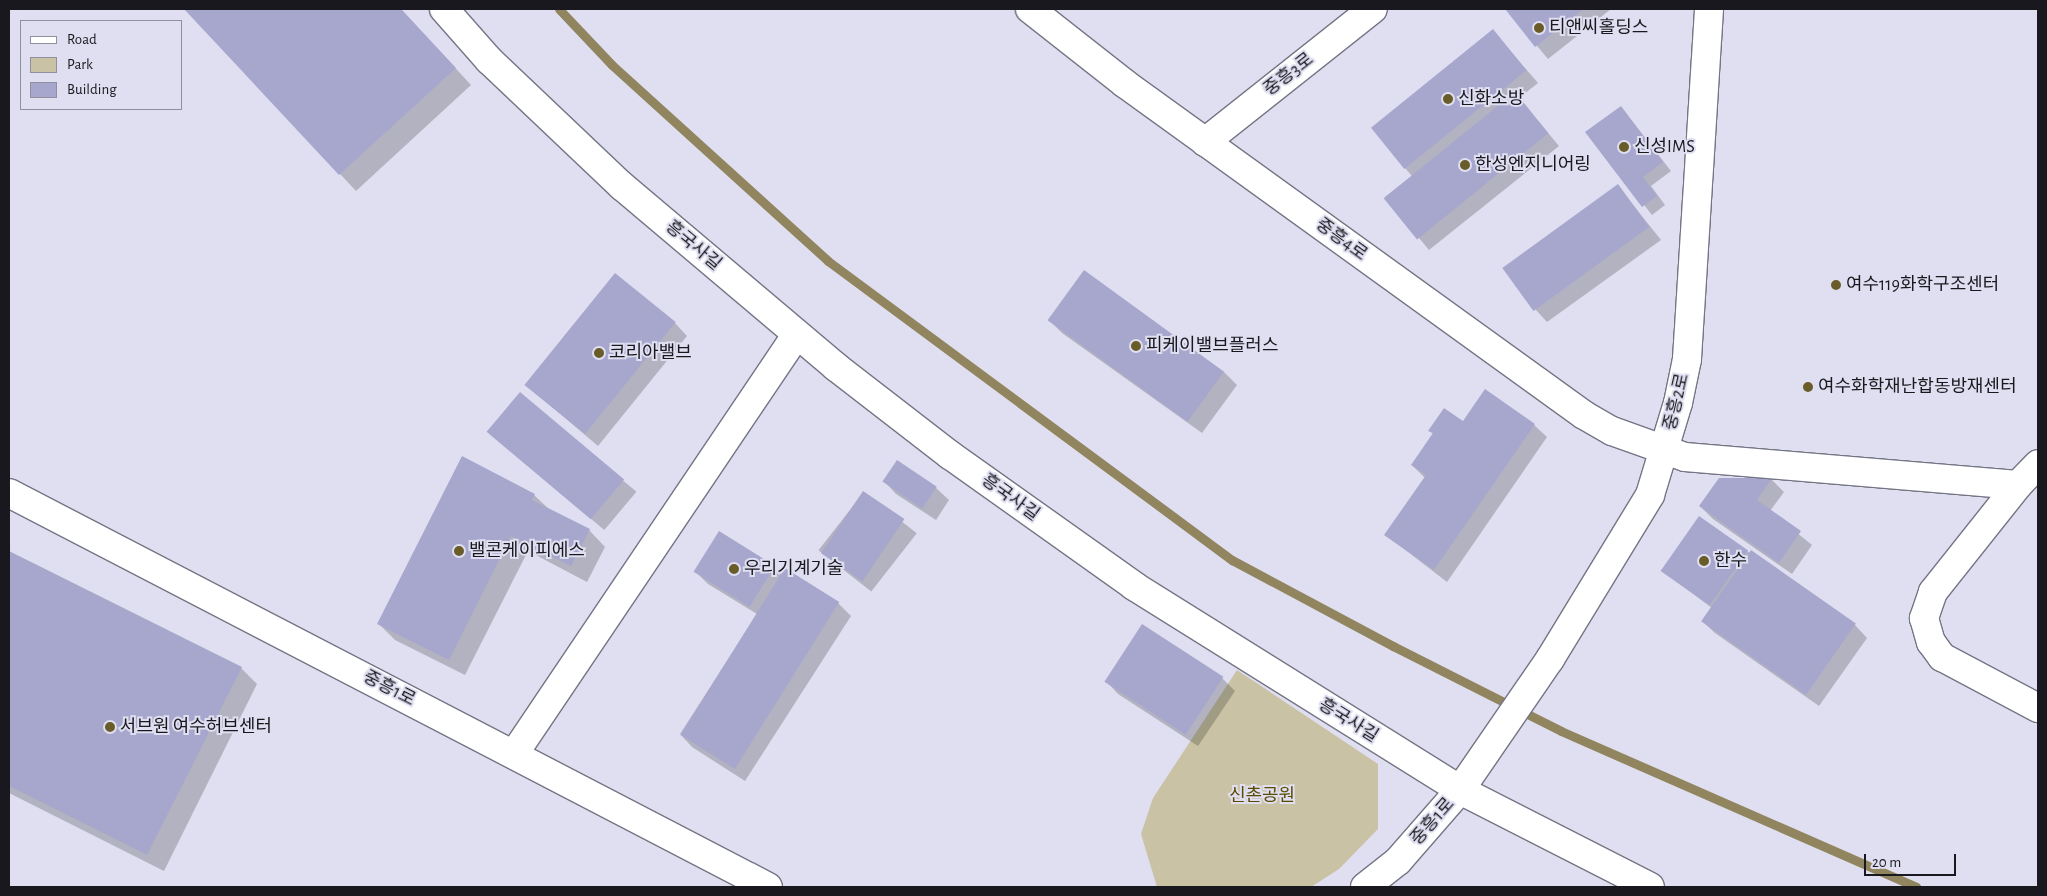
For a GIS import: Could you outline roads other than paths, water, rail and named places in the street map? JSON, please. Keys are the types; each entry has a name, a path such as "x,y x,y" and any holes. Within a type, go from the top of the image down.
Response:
{"street":[{"name":"흥국사길","path":"444,9 489,60 622,186 797,334 950,455 1126,580 1460,790 1650,887"},
{"name":"중흥4로","path":"1030,9 1205,142 1584,414 1612,431 1665,452 1685,457 2018,484"},
{"name":"중흥3로","path":"1205,142 1373,9"},
{"name":"중흥2로","path":"1491,748 1634,526 1650,495 1665,452 1686,359 1710,9"},
{"path":"514,754 797,334"},
{"path":"2038,464 2018,484 1933,592 1924,618 1931,642 1942,657 2038,708"},
{"name":"중흥1로","path":"9,493 768,887"},
{"name":"중흥1로","path":"1365,887 1398,861 1460,790 1491,748"}],"waterway":[{"path":"559,9 612,65 828,261 1232,560 1393,646 1561,731 1916,887"}],"place":[{"name":"티앤씨홀딩스","path":"1539,28"},
{"name":"신화소방","path":"1448,99"},
{"name":"신성IMS","path":"1624,147"},
{"name":"한성엔지니어링","path":"1465,165"},
{"name":"여수119화학구조센터","path":"1836,285"},
{"name":"피케이밸브플러스","path":"1136,346"},
{"name":"코리아밸브","path":"599,353"},
{"name":"여수화학재난합동방재센터","path":"1808,387"},
{"name":"밸콘케이피에스","path":"459,551"},
{"name":"한수","path":"1704,561"},
{"name":"우리기계기술","path":"734,569"},
{"name":"서브원 여수허브센터","path":"110,727"}],"park label":[{"name":"신촌공원","path":"1262,796"}]}
